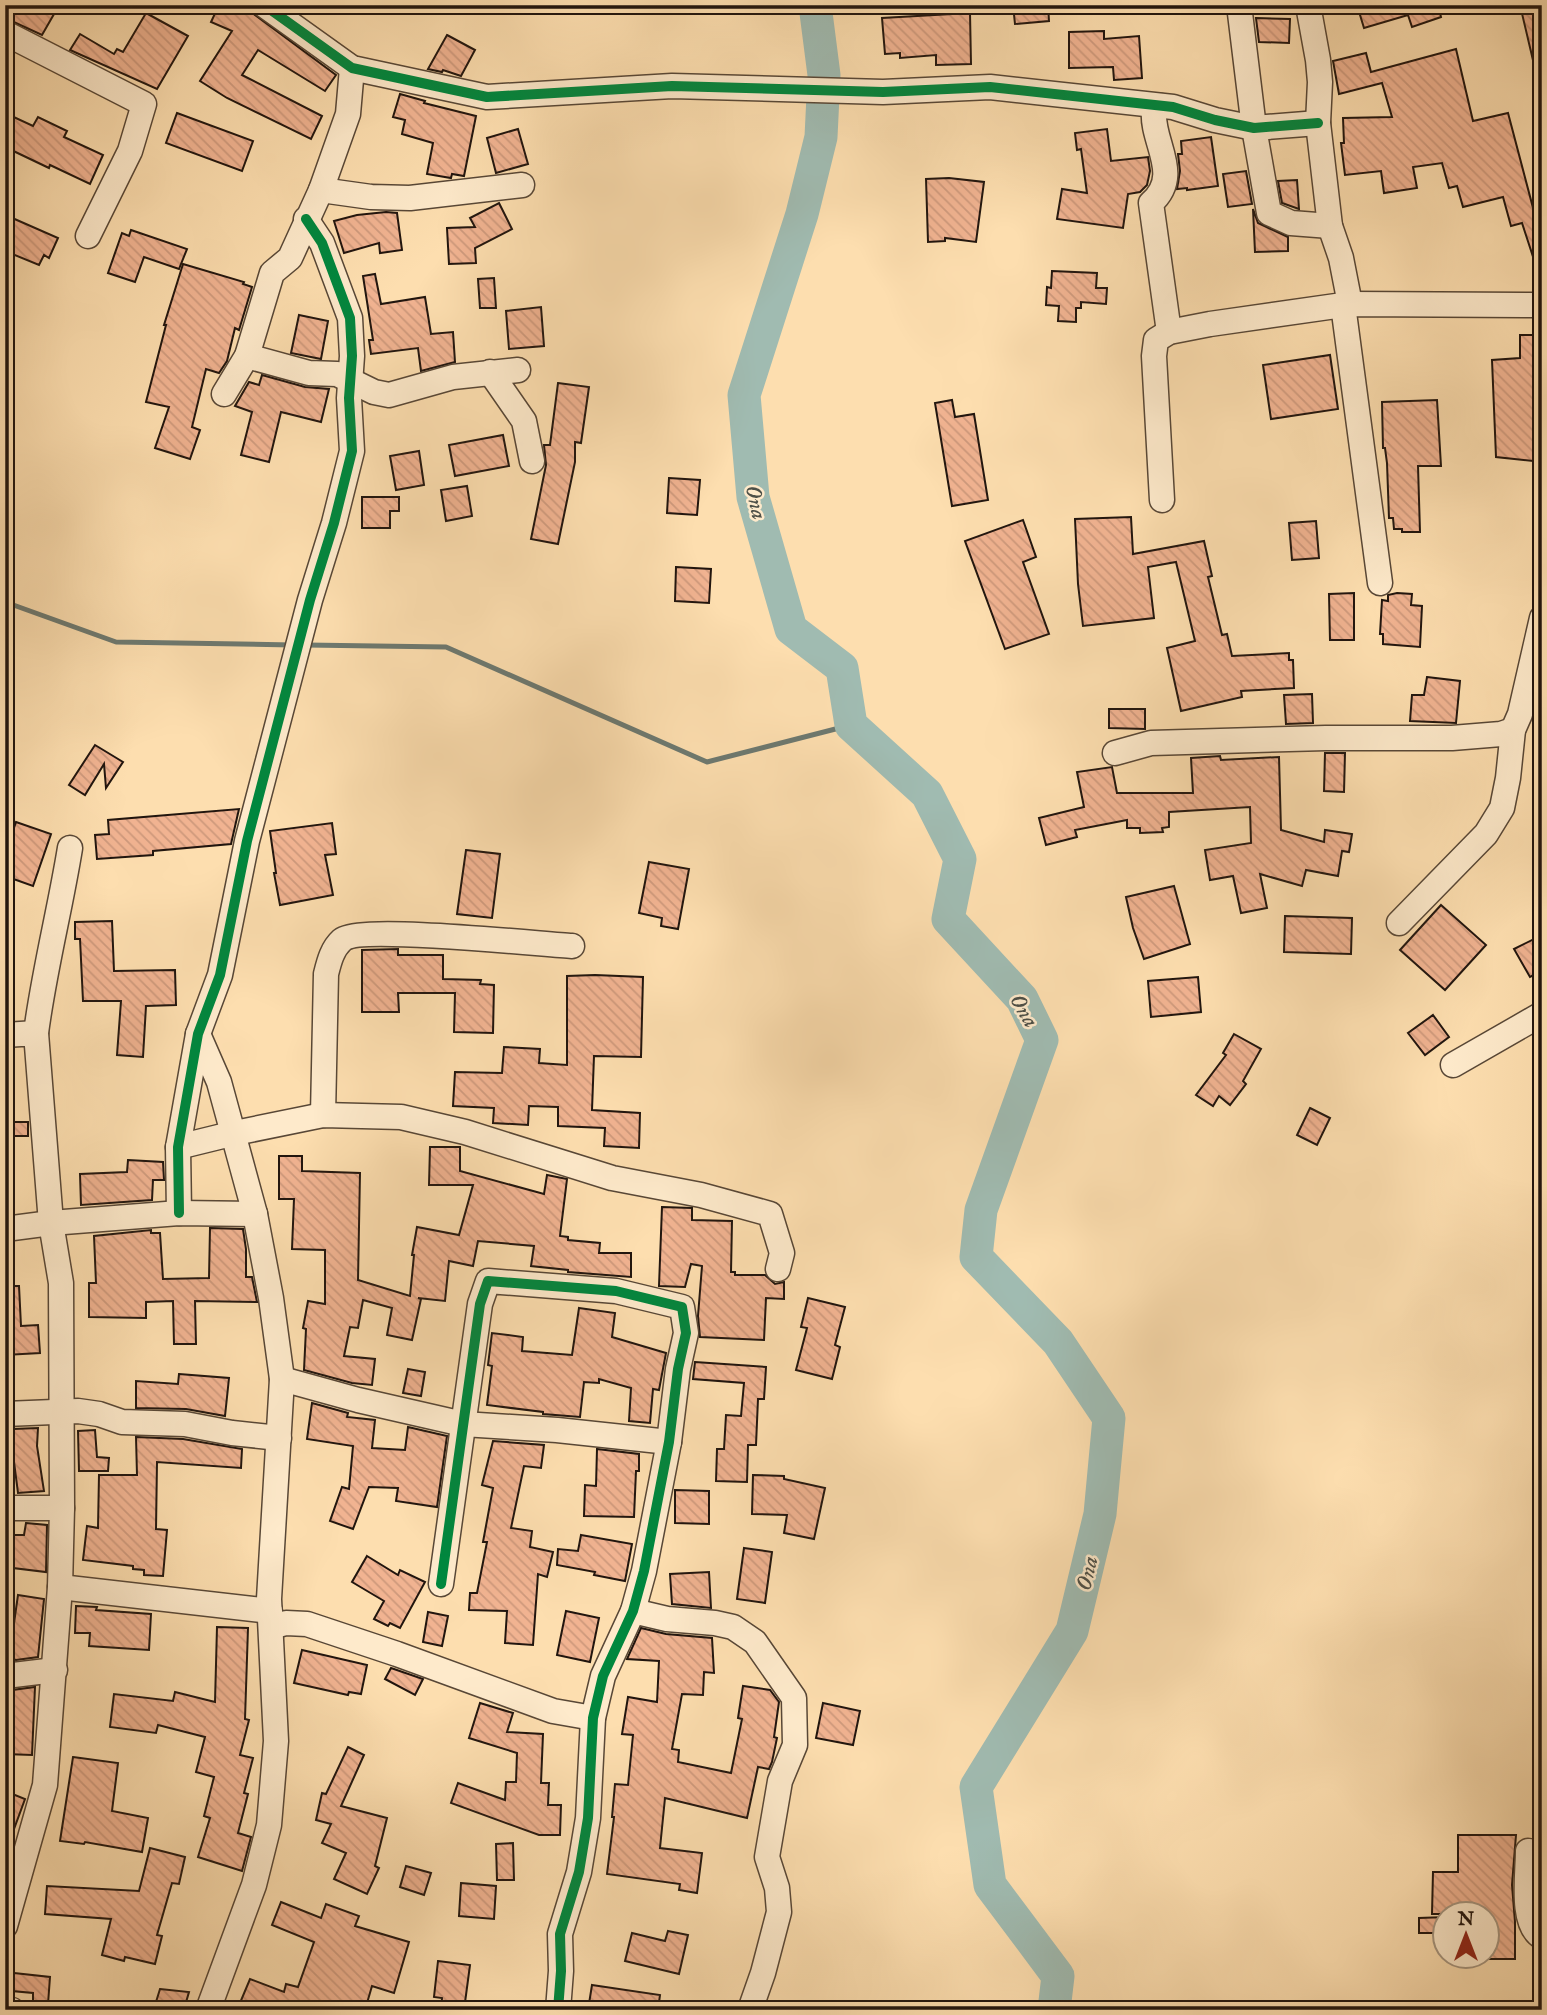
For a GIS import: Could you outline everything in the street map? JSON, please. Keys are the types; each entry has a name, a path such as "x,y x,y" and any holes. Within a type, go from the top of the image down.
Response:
{"street":[{"path":"264,5 352,68 487,97 688,87 883,92 990,87 1173,107 1254,128 1318,124"},
{"path":"1239,5 1254,128 1269,213 1291,223 1330,226"},
{"path":"1308,5 1320,82 1318,124 1330,226 1341,258 1380,583"},
{"path":"5,33 144,104 130,151 88,236"},
{"path":"224,394 247,356 272,273 290,258 321,190 348,114 352,68"},
{"path":"1161,106 1154,111 1153,123 1160,139 1166,180 1160,195 1151,203 1169,332"},
{"path":"321,190 371,197 410,198 522,186"},
{"path":"179,1213 178,1147 198,1034 220,975 247,841 352,451 350,318 322,243 306,219"},
{"path":"1162,499 1154,356 1156,340 1169,332 1347,305 1542,304"},
{"path":"247,356 309,373 337,374 374,392 388,395 453,377 518,370"},
{"path":"490,372 524,421 532,461"},
{"path":"1399,923 1486,834 1502,808 1513,730 1520,714 1542,618"},
{"path":"1115,753 1151,743 1452,738 1501,734 1513,730"},
{"path":"5,1926 19,1874 16,1855 45,1785 55,1670 62,1508 61,1283 51,1223 36,1033 44,976 71,848"},
{"path":"323,1115 326,974 332,953 342,939 354,935 386,934 572,946"},
{"path":"1453,1065 1542,1014"},
{"path":"5,1035 36,1033"},
{"path":"198,1034 219,1082 255,1214 271,1298 282,1379 270,1619 276,1741 269,1825 254,1885 208,2010"},
{"path":"178,1147 323,1115 401,1116 465,1132 612,1178 701,1195 769,1214 782,1254 778,1269"},
{"path":"5,1229 179,1213 255,1214"},
{"path":"441,1584 480,1304 488,1281 616,1291 682,1307 686,1333 678,1369 669,1442 644,1571 633,1611 603,1675 593,1718 588,1818 579,1872 560,1934 558,2010"},
{"path":"282,1379 463,1424 557,1430 669,1442"},
{"path":"5,1414 78,1411 99,1414 122,1422 186,1424 279,1438"},
{"path":"5,1508 62,1508"},
{"path":"60,1587 286,1623 307,1624 553,1711 593,1718"},
{"path":"633,1611 667,1619 733,1627 755,1642 794,1698 796,1745 780,1781 767,1857 777,1888 779,1912 764,1973 750,2010"},
{"path":"5,1675 55,1670"},
{"path":"1542,1853 1528,1851 1528,1916 1532,1929 1542,1937"},
{"path":"5,2008 12,2010"}],"building":[{"path":"5,5 39,5 54,14 42,35 5,18"},
{"path":"219,5 237,5 251,12 336,75 325,91 258,50 242,75 322,116 311,139 227,98 200,81 232,31 211,22"},
{"path":"1013,5 1048,5 1049,21 1015,24"},
{"path":"1357,5 1438,5 1441,17 1412,27 1408,15 1364,28"},
{"path":"1520,5 1542,5 1542,72 1536,73"},
{"path":"146,13 188,36 157,89 70,50 80,34 114,54 117,49 123,52"},
{"path":"970,13 971,64 936,65 936,55 900,58 900,53 885,54 882,18"},
{"path":"1256,18 1290,19 1289,43 1259,42"},
{"path":"1104,31 1104,39 1139,36 1142,78 1114,80 1113,67 1069,68 1069,32"},
{"path":"447,35 475,50 461,76 443,70 428,69"},
{"path":"1456,49 1473,121 1508,113 1542,242 1542,268 1537,269 1522,223 1511,226 1503,197 1463,207 1457,186 1449,188 1442,163 1413,167 1417,188 1384,193 1381,171 1345,175 1341,143 1344,143 1343,118 1392,117 1382,83 1339,94 1333,61 1366,53 1371,72"},
{"path":"400,94 476,116 464,176 452,174 451,178 427,174 433,143 402,134 405,120 393,117"},
{"path":"5,113 33,126 38,117 67,131 64,137 103,155 90,184 5,147"},
{"path":"177,113 253,141 242,171 166,143"},
{"path":"518,129 528,164 496,173 487,138"},
{"path":"1107,129 1111,161 1148,157 1150,171 1147,185 1140,192 1128,194 1123,228 1057,219 1062,189 1087,193 1081,149 1077,150 1075,133"},
{"path":"1211,137 1218,186 1177,189 1181,141"},
{"path":"1246,171 1252,204 1228,207 1223,174"},
{"path":"949,178 984,182 976,242 945,238 945,241 928,242 926,179"},
{"path":"1297,180 1299,209 1282,203 1278,181"},
{"path":"499,203 512,229 475,248 476,263 449,264 447,228 475,227 470,218"},
{"path":"1253,209 1258,223 1288,237 1288,251 1255,252"},
{"path":"386,212 397,213 402,250 380,253 379,243 344,253 334,221"},
{"path":"10,217 58,238 49,258 44,255 39,265 5,251 5,229"},
{"path":"131,230 187,249 179,269 144,257 135,282 108,273 122,233 129,236"},
{"path":"183,264 244,282 243,284 252,287 239,330 235,328 227,361 219,373 206,369 192,427 200,430 190,459 155,448 169,407 146,402 164,325"},
{"path":"1052,271 1097,273 1096,288 1107,288 1106,304 1081,302 1081,308 1076,308 1076,322 1058,321 1059,306 1046,305 1047,287 1051,288"},
{"path":"375,274 381,304 425,297 431,334 453,332 455,362 421,371 418,348 371,354 369,340 373,340 363,276"},
{"path":"494,278 496,308 480,308 478,279"},
{"path":"541,307 544,346 509,349 506,311"},
{"path":"299,315 328,321 321,359 291,353"},
{"path":"1520,335 1539,335 1542,462 1496,457 1492,360 1520,358"},
{"path":"1330,355 1338,409 1271,419 1263,365"},
{"path":"262,375 305,387 329,389 321,422 281,412 269,462 241,455 252,412 235,406 249,382 259,385"},
{"path":"558,383 589,387 581,443 575,442 575,462 558,544 531,539 546,465 544,445 550,445"},
{"path":"952,400 955,417 974,414 988,500 952,506 935,403"},
{"path":"1437,400 1441,466 1418,466 1420,532 1402,532 1402,529 1394,529 1393,518 1389,518 1382,402"},
{"path":"503,435 509,466 455,476 449,445"},
{"path":"419,451 424,485 396,490 390,456"},
{"path":"669,478 700,480 697,515 667,513"},
{"path":"467,486 472,516 446,521 441,490"},
{"path":"362,497 399,497 399,511 390,511 390,528 362,528"},
{"path":"1131,517 1133,554 1204,541 1212,576 1208,577 1222,635 1227,634 1232,656 1289,653 1289,660 1293,660 1294,688 1241,691 1242,697 1181,711 1167,648 1195,641 1176,562 1148,567 1154,618 1083,626 1075,519"},
{"path":"1023,520 1036,557 1023,562 1049,634 1005,649 965,541"},
{"path":"1316,521 1319,558 1292,560 1289,523"},
{"path":"676,567 711,569 709,603 675,601"},
{"path":"1354,593 1354,640 1330,640 1329,594"},
{"path":"1412,594 1411,605 1422,606 1420,647 1383,644 1383,634 1380,634 1382,600 1388,601 1388,595"},
{"path":"1427,677 1460,681 1456,723 1410,721 1412,695 1424,695"},
{"path":"1312,694 1313,723 1286,724 1284,695"},
{"path":"1109,709 1145,709 1145,729 1109,728"},
{"path":"95,745 123,762 106,788 104,764 85,795 69,785"},
{"path":"1325,753 1345,753 1344,792 1324,791"},
{"path":"1220,756 1221,760 1279,757 1281,830 1324,842 1325,830 1352,834 1349,852 1342,851 1338,876 1306,870 1302,886 1260,874 1267,908 1241,913 1233,876 1210,880 1205,850 1251,843 1250,807 1169,812 1169,827 1162,828 1163,832 1140,833 1140,828 1127,828 1127,820 1075,830 1077,837 1046,845 1039,818 1084,807 1077,772 1112,767 1117,793 1193,793 1191,758"},
{"path":"239,809 231,844 153,851 153,855 97,859 95,835 109,834 108,820"},
{"path":"16,822 51,834 33,886 5,876 5,854"},
{"path":"332,823 336,854 325,855 333,895 280,905 270,831"},
{"path":"466,850 500,854 492,918 457,914"},
{"path":"649,862 689,869 678,929 661,926 662,918 639,913"},
{"path":"1174,886 1190,944 1144,959 1126,897"},
{"path":"1441,905 1486,945 1445,990 1400,950"},
{"path":"1285,916 1352,918 1351,954 1284,952"},
{"path":"112,921 114,971 175,970 176,1005 146,1006 143,1057 117,1055 121,1001 83,1001 80,939 75,939 75,922"},
{"path":"1542,935 1542,971 1530,977 1514,949"},
{"path":"398,949 398,955 443,955 443,979 481,980 480,984 494,985 493,1033 454,1032 455,993 398,993 399,1012 362,1012 362,950"},
{"path":"567,976 643,977 641,1057 594,1056 592,1110 640,1113 639,1148 604,1146 605,1128 558,1126 558,1107 529,1106 528,1125 493,1123 494,1108 453,1106 455,1072 502,1073 504,1047 540,1049 539,1063 567,1065"},
{"path":"1198,977 1201,1012 1151,1017 1148,981"},
{"path":"1433,1015 1449,1037 1425,1055 1408,1033"},
{"path":"1234,1034 1261,1049 1243,1081 1246,1084 1230,1105 1219,1096 1213,1106 1196,1095 1226,1055 1223,1053"},
{"path":"1310,1108 1330,1118 1317,1145 1297,1135"},
{"path":"8,1122 28,1122 28,1136 8,1136"},
{"path":"430,1147 460,1147 460,1171 544,1194 547,1175 567,1179 560,1236 568,1237 568,1240 600,1243 599,1253 631,1253 631,1277 531,1266 534,1246 478,1241 473,1266 449,1261 445,1301 418,1298 421,1299 412,1340 387,1335 392,1308 363,1300 358,1328 350,1327 344,1356 375,1359 372,1385 352,1383 304,1370 306,1329 303,1328 308,1301 325,1304 325,1250 292,1249 294,1199 279,1199 279,1156 302,1156 302,1171 360,1173 358,1280 410,1296 412,1255 417,1227 459,1235 473,1185 429,1185"},
{"path":"128,1160 163,1162 164,1180 153,1180 152,1200 81,1205 80,1174 127,1172"},
{"path":"662,1207 692,1208 692,1220 732,1221 731,1272 735,1272 735,1275 765,1275 775,1284 784,1282 784,1299 766,1298 764,1340 700,1337 698,1316 702,1266 691,1264 685,1287 659,1286"},
{"path":"210,1228 243,1229 246,1277 252,1277 257,1302 195,1301 196,1344 174,1344 173,1301 146,1302 146,1318 89,1317 89,1283 96,1283 94,1236 151,1230 151,1233 160,1233 163,1279 209,1278"},
{"path":"5,1286 19,1286 21,1326 38,1325 40,1353 5,1355"},
{"path":"808,1298 845,1307 835,1345 840,1347 832,1379 796,1370 807,1328 801,1327"},
{"path":"579,1308 615,1313 612,1337 666,1353 659,1390 653,1389 650,1423 629,1421 631,1388 599,1379 599,1383 584,1382 580,1417 487,1405 492,1366 488,1365 492,1333 523,1337 522,1351 572,1355"},
{"path":"695,1362 766,1367 764,1399 758,1399 756,1445 748,1445 747,1482 716,1481 717,1449 724,1449 726,1415 741,1416 744,1383 693,1379"},
{"path":"408,1369 425,1372 421,1396 403,1393"},
{"path":"179,1374 229,1378 225,1416 186,1409 136,1408 136,1381 178,1384"},
{"path":"312,1403 348,1413 347,1417 375,1420 372,1448 405,1450 408,1427 447,1436 437,1507 396,1501 398,1488 369,1487 353,1529 330,1521 342,1487 349,1489 353,1446 307,1439"},
{"path":"38,1428 37,1446 44,1491 18,1493 13,1429"},
{"path":"95,1430 97,1457 109,1458 108,1471 79,1471 78,1431"},
{"path":"136,1437 183,1439 242,1449 241,1468 157,1462 156,1529 167,1530 163,1576 144,1575 144,1570 133,1569 133,1566 83,1560 87,1526 98,1528 99,1475 137,1475"},
{"path":"493,1441 544,1445 541,1468 524,1466 511,1528 532,1531 530,1547 553,1552 547,1577 538,1574 533,1645 505,1643 507,1611 469,1610 470,1593 477,1593 487,1542 483,1542 493,1488 482,1485"},
{"path":"597,1449 639,1454 634,1517 584,1516 585,1485 596,1486"},
{"path":"753,1475 784,1476 784,1479 825,1488 814,1539 784,1533 787,1515 752,1514"},
{"path":"675,1490 709,1491 709,1524 675,1523"},
{"path":"26,1523 47,1525 46,1572 5,1567 5,1535 24,1535"},
{"path":"581,1535 632,1544 625,1581 557,1565 558,1549 578,1551"},
{"path":"744,1548 772,1552 765,1603 737,1599"},
{"path":"367,1556 398,1575 400,1570 425,1582 400,1628 374,1619 384,1601 352,1582"},
{"path":"709,1572 711,1608 672,1604 670,1574"},
{"path":"18,1595 44,1599 38,1657 16,1660 9,1658"},
{"path":"76,1606 151,1614 149,1650 89,1646 90,1633 75,1633"},
{"path":"566,1611 599,1618 590,1662 557,1655"},
{"path":"428,1612 448,1616 442,1646 423,1642"},
{"path":"217,1627 248,1628 245,1719 249,1720 240,1755 253,1758 244,1793 248,1794 238,1833 251,1837 242,1871 198,1857 210,1818 204,1816 214,1777 196,1772 205,1737 158,1725 156,1733 110,1727 114,1694 173,1701 175,1692 215,1702"},
{"path":"641,1628 666,1634 712,1638 714,1673 704,1672 703,1695 682,1694 672,1749 679,1750 678,1762 731,1773 742,1719 738,1718 743,1686 770,1690 779,1702 774,1737 777,1738 772,1762 769,1769 758,1767 747,1818 665,1798 660,1848 702,1853 697,1893 679,1890 680,1884 607,1874 615,1784 628,1785 633,1735 622,1734 628,1697 657,1702 659,1661 627,1659"},
{"path":"302,1650 367,1665 361,1694 349,1692 348,1695 294,1683"},
{"path":"391,1668 423,1679 415,1695 385,1679"},
{"path":"35,1687 32,1755 5,1754 5,1691"},
{"path":"480,1703 513,1713 507,1732 543,1734 541,1783 549,1783 548,1805 561,1805 560,1835 539,1835 451,1803 458,1783 505,1800 506,1782 516,1782 517,1753 469,1738"},
{"path":"823,1703 860,1711 853,1745 816,1738"},
{"path":"348,1747 364,1755 341,1806 387,1818 375,1866 379,1868 367,1894 334,1879 346,1853 322,1843 331,1824 316,1820 322,1793 326,1794"},
{"path":"73,1757 118,1763 112,1811 148,1818 142,1852 85,1842 60,1841"},
{"path":"5,1791 25,1799 7,1848 5,1848"},
{"path":"1458,1835 1516,1835 1512,1885 1515,1959 1502,1959 1502,1899 1432,1899 1433,1872 1458,1872"},
{"path":"513,1843 514,1880 497,1880 496,1844"},
{"path":"150,1848 185,1857 179,1884 172,1883 157,1935 162,1936 155,1964 125,1957 124,1961 102,1955 111,1919 45,1914 47,1886 139,1891"},
{"path":"406,1866 431,1873 424,1895 400,1887"},
{"path":"461,1883 496,1886 494,1919 459,1916"},
{"path":"281,1902 321,1918 326,1904 359,1916 355,1926 409,1942 394,1993 372,1986 365,2010 237,2010 250,1979 284,1992 286,1984 298,1987 314,1942 272,1925"},
{"path":"1419,1918 1432,1918 1432,1933 1419,1933"},
{"path":"668,1931 688,1935 679,1974 625,1961 632,1933 665,1941"},
{"path":"438,1961 470,1965 464,2010 441,2010 442,1998 434,1997"},
{"path":"14,1973 50,1977 48,2004 33,2002 33,1993 12,1991"},
{"path":"592,1985 660,1995 658,2010 588,2010"},
{"path":"160,1989 189,1992 184,2009 156,2002"}],"waterway":[{"name":"Ona","path":"815,5 824,75 821,137 802,214 744,395 753,497 791,629 842,668 851,725 927,794 960,859 948,919 1022,999 1042,1040 981,1210 976,1257 1058,1342 1109,1418 1100,1514 1072,1631 976,1787 990,1885 1058,1976 1054,2010"},
{"path":"5,602 116,642 293,645"},
{"path":"306,645 446,647 707,762 851,725"}],"cycle path":[{"path":"264,5 352,68 487,97 672,86 883,92 990,87 1173,107 1254,128 1318,123"},
{"path":"179,1213 178,1147 198,1034 220,975 247,841 352,451 349,398 352,356 350,318 322,243 306,219"},
{"path":"441,1584 480,1304 488,1281 616,1291 682,1307 686,1333 678,1369 669,1442 644,1571 633,1611 603,1676 593,1718 588,1818 579,1872 560,1934 558,2010"}]}
